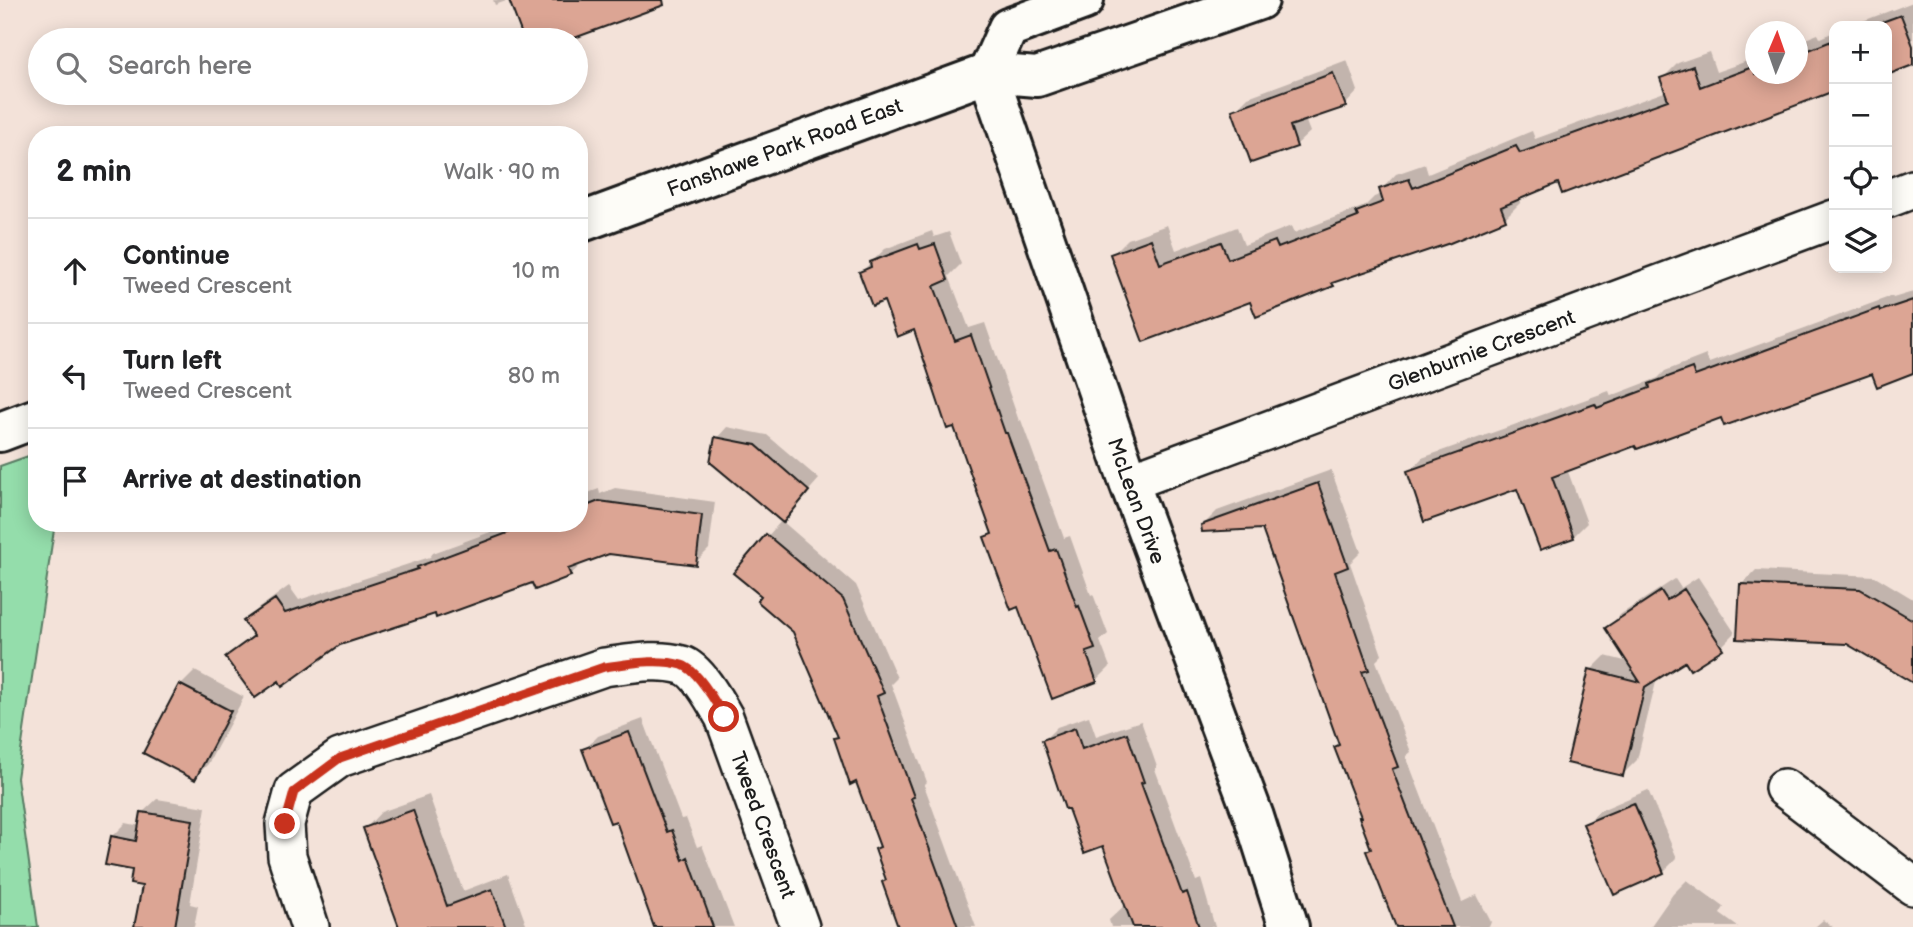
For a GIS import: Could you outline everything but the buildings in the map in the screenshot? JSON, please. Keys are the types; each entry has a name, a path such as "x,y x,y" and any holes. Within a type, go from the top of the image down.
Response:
{"street":[{"path":"988,73 1008,28 1084,0"},
{"name":"Fanshawe Park Road East","path":"588,220 988,73 1037,77 1259,0"},
{"name":"McLean Drive","path":"988,73 1129,482 1254,817 1289,927"},
{"path":"1892,197 1913,189"},
{"name":"Glenburnie Crescent","path":"1129,482 1829,221"},
{"path":"0,432 28,421"},
{"name":"Tweed Crescent","path":"310,927 287,856 285,824 294,792 340,758 604,667 644,662 684,666 710,691 724,717 800,927"},
{"path":"1784,788 1913,886"}],"green space":[{"path":"28,456 28,532 54,532 17,778 38,927 0,927 0,466"}],"route":[{"path":"285,824 294,792 340,758 604,667 644,662 684,666 710,691 724,717"}]}
